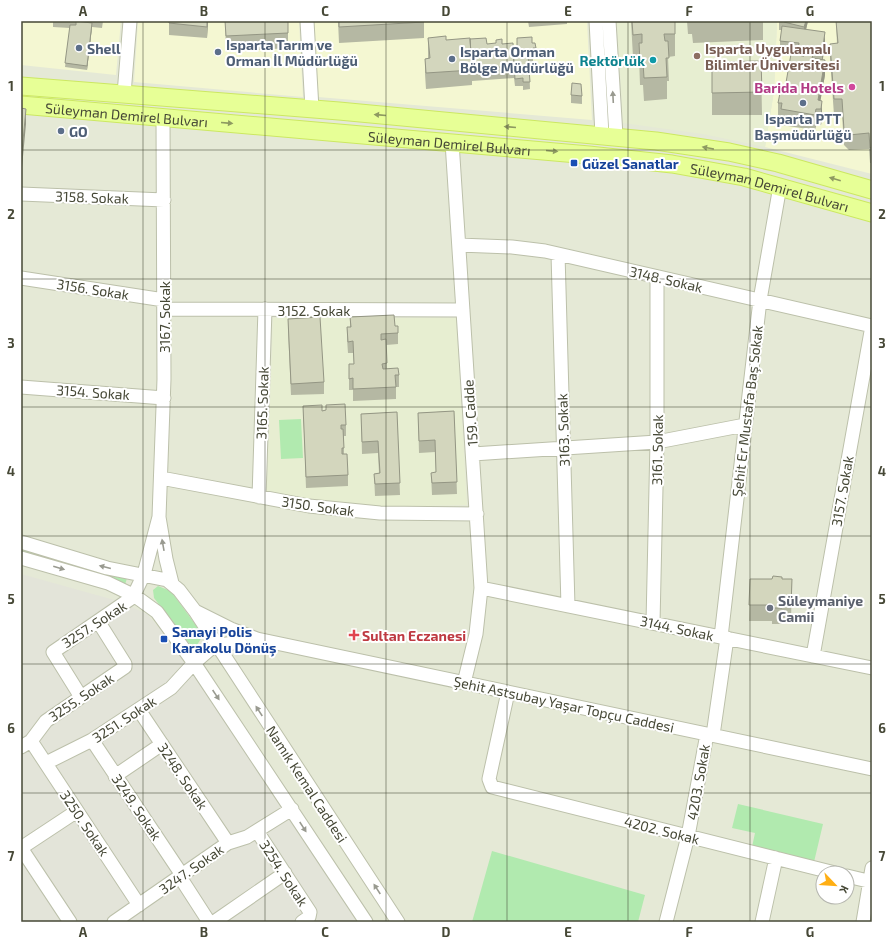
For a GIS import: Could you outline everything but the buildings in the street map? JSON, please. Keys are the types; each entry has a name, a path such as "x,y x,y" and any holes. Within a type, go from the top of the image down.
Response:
{"main road":[{"path":"21,86 312,109 609,136 689,145 778,163 872,190"},
{"name":"Süleyman Demirel Bulvarı","path":"21,105 452,142 672,164 744,177 872,213"}],"street":[{"path":"124,94 130,21"},
{"path":"307,21 312,109"},
{"path":"596,21 609,136"},
{"path":"609,21 609,136"},
{"name":"3167. Sokak","path":"135,596 144,574 159,517 164,398 163,117"},
{"name":"159. Cadde","path":"452,142 481,588 476,634 464,683"},
{"name":"Şehit Er Mustafa Baş Sokak","path":"710,735 724,638 745,425 760,300 780,186"},
{"name":"3158. Sokak","path":"21,194 164,200"},
{"name":"3148. Sokak","path":"459,244 512,247 558,254 872,326"},
{"name":"3163. Sokak","path":"558,254 568,606"},
{"name":"3161. Sokak","path":"653,623 658,442 657,277"},
{"name":"3156. Sokak","path":"21,278 164,304"},
{"name":"3152. Sokak","path":"164,304 265,309 463,310"},
{"name":"3165. Sokak","path":"259,497 265,309"},
{"name":"3157. Sokak","path":"813,656 872,326"},
{"name":"3154. Sokak","path":"21,387 164,398"},
{"path":"473,454 658,442 745,425"},
{"name":"3150. Sokak","path":"161,478 297,504 361,512 476,514"},
{"name":"3167. Sokak","path":"159,517 166,559 172,583"},
{"path":"21,542 95,565 144,574 161,578 172,583"},
{"path":"21,558 108,583 135,596 157,612 194,663"},
{"name":"Şehit Astsubay Yaşar Topçu Caddesi","path":"172,583 195,611 216,646"},
{"name":"3144. Sokak","path":"481,588 872,668"},
{"name":"3257. Sokak","path":"81,697 52,652 135,596"},
{"name":"Şehit Astsubay Yaşar Topçu Caddesi","path":"195,611 231,630 257,639 872,769"},
{"name":"3255. Sokak","path":"26,744 46,722 126,666 98,621"},
{"name":"Şehit Astsubay Yaşar Topçu Caddesi","path":"194,663 216,646 257,639"},
{"name":"Namık Kemal Caddesi","path":"216,646 398,922"},
{"name":"3251. Sokak","path":"46,763 92,740 139,710 171,688 194,663"},
{"name":"Namık Kemal Caddesi","path":"194,663 366,922"},
{"name":"4202. Sokak","path":"508,692 490,785 496,788 815,868"},
{"name":"3248. Sokak","path":"139,710 228,843"},
{"name":"4203. Sokak","path":"666,922 688,836 710,735"},
{"name":"3249. Sokak","path":"92,740 181,876 209,922"},
{"name":"3250. Sokak","path":"26,744 46,763 139,904"},
{"path":"115,776 162,744"},
{"name":"3247. Sokak","path":"118,921 139,904 228,843 243,839 292,809"},
{"path":"70,922 21,848 77,811"},
{"name":"3254. Sokak","path":"257,831 285,873 306,918"},
{"path":"762,922 776,858"},
{"path":"863,922 871,882 872,868"},
{"path":"214,922 285,873"},
{"path":"855,878 871,882"}],"shaded area":[{"path":"21,21 872,21 872,922 21,922"},
{"path":"21,21 121,21 116,75 21,65"},
{"name":"Isparta Tarım ve Orman İl Müdürlüğü","path":"138,21 299,21 303,97 134,82"},
{"name":"Isparta Orman Bölge Müdürlüğü","path":"314,21 587,21 592,120 318,97"},
{"name":"Isparta Uygulamalı Bilimler Üniversitesi","path":"617,21 777,21 774,91 765,147 703,134 623,123"},
{"path":"777,21 872,21 872,174 765,147 774,91"},
{"path":"273,318 456,318 467,505 379,507 338,503 267,492"},
{"path":"21,574 118,601 147,614 179,651 357,922 21,922"}],"green space":[{"path":"301,419 303,458 281,459 279,420"},
{"path":"21,548 127,578 125,585 21,553"},
{"path":"158,586 173,594 198,628 202,637 197,645 190,644 187,641 154,598 153,590"},
{"path":"738,804 823,824 814,862 752,847 755,833 732,828"},
{"path":"492,851 645,895 638,922 472,922"}],"place":[{"name":"Shell","path":"79,48"},
{"name":"Isparta Tarım ve Orman İl Müdürlüğü","path":"218,52"},
{"name":"Isparta Uygulamalı Bilimler Üniversitesi","path":"697,56"},
{"name":"Isparta Orman Bölge Müdürlüğü","path":"452,59"},
{"name":"Rektörlük","path":"653,60"},
{"name":"Barida Hotels","path":"852,87"},
{"name":"Isparta PTT Başmüdürlüğü","path":"803,103"},
{"name":"GO","path":"61,131"},
{"name":"Güzel Sanatlar","path":"574,163"},
{"name":"Süleymaniye Camii","path":"770,608"},
{"name":"Sultan Eczanesi","path":"354,635"},
{"name":"Sanayi Polis Karakolu Dönüş","path":"164,639"}]}
